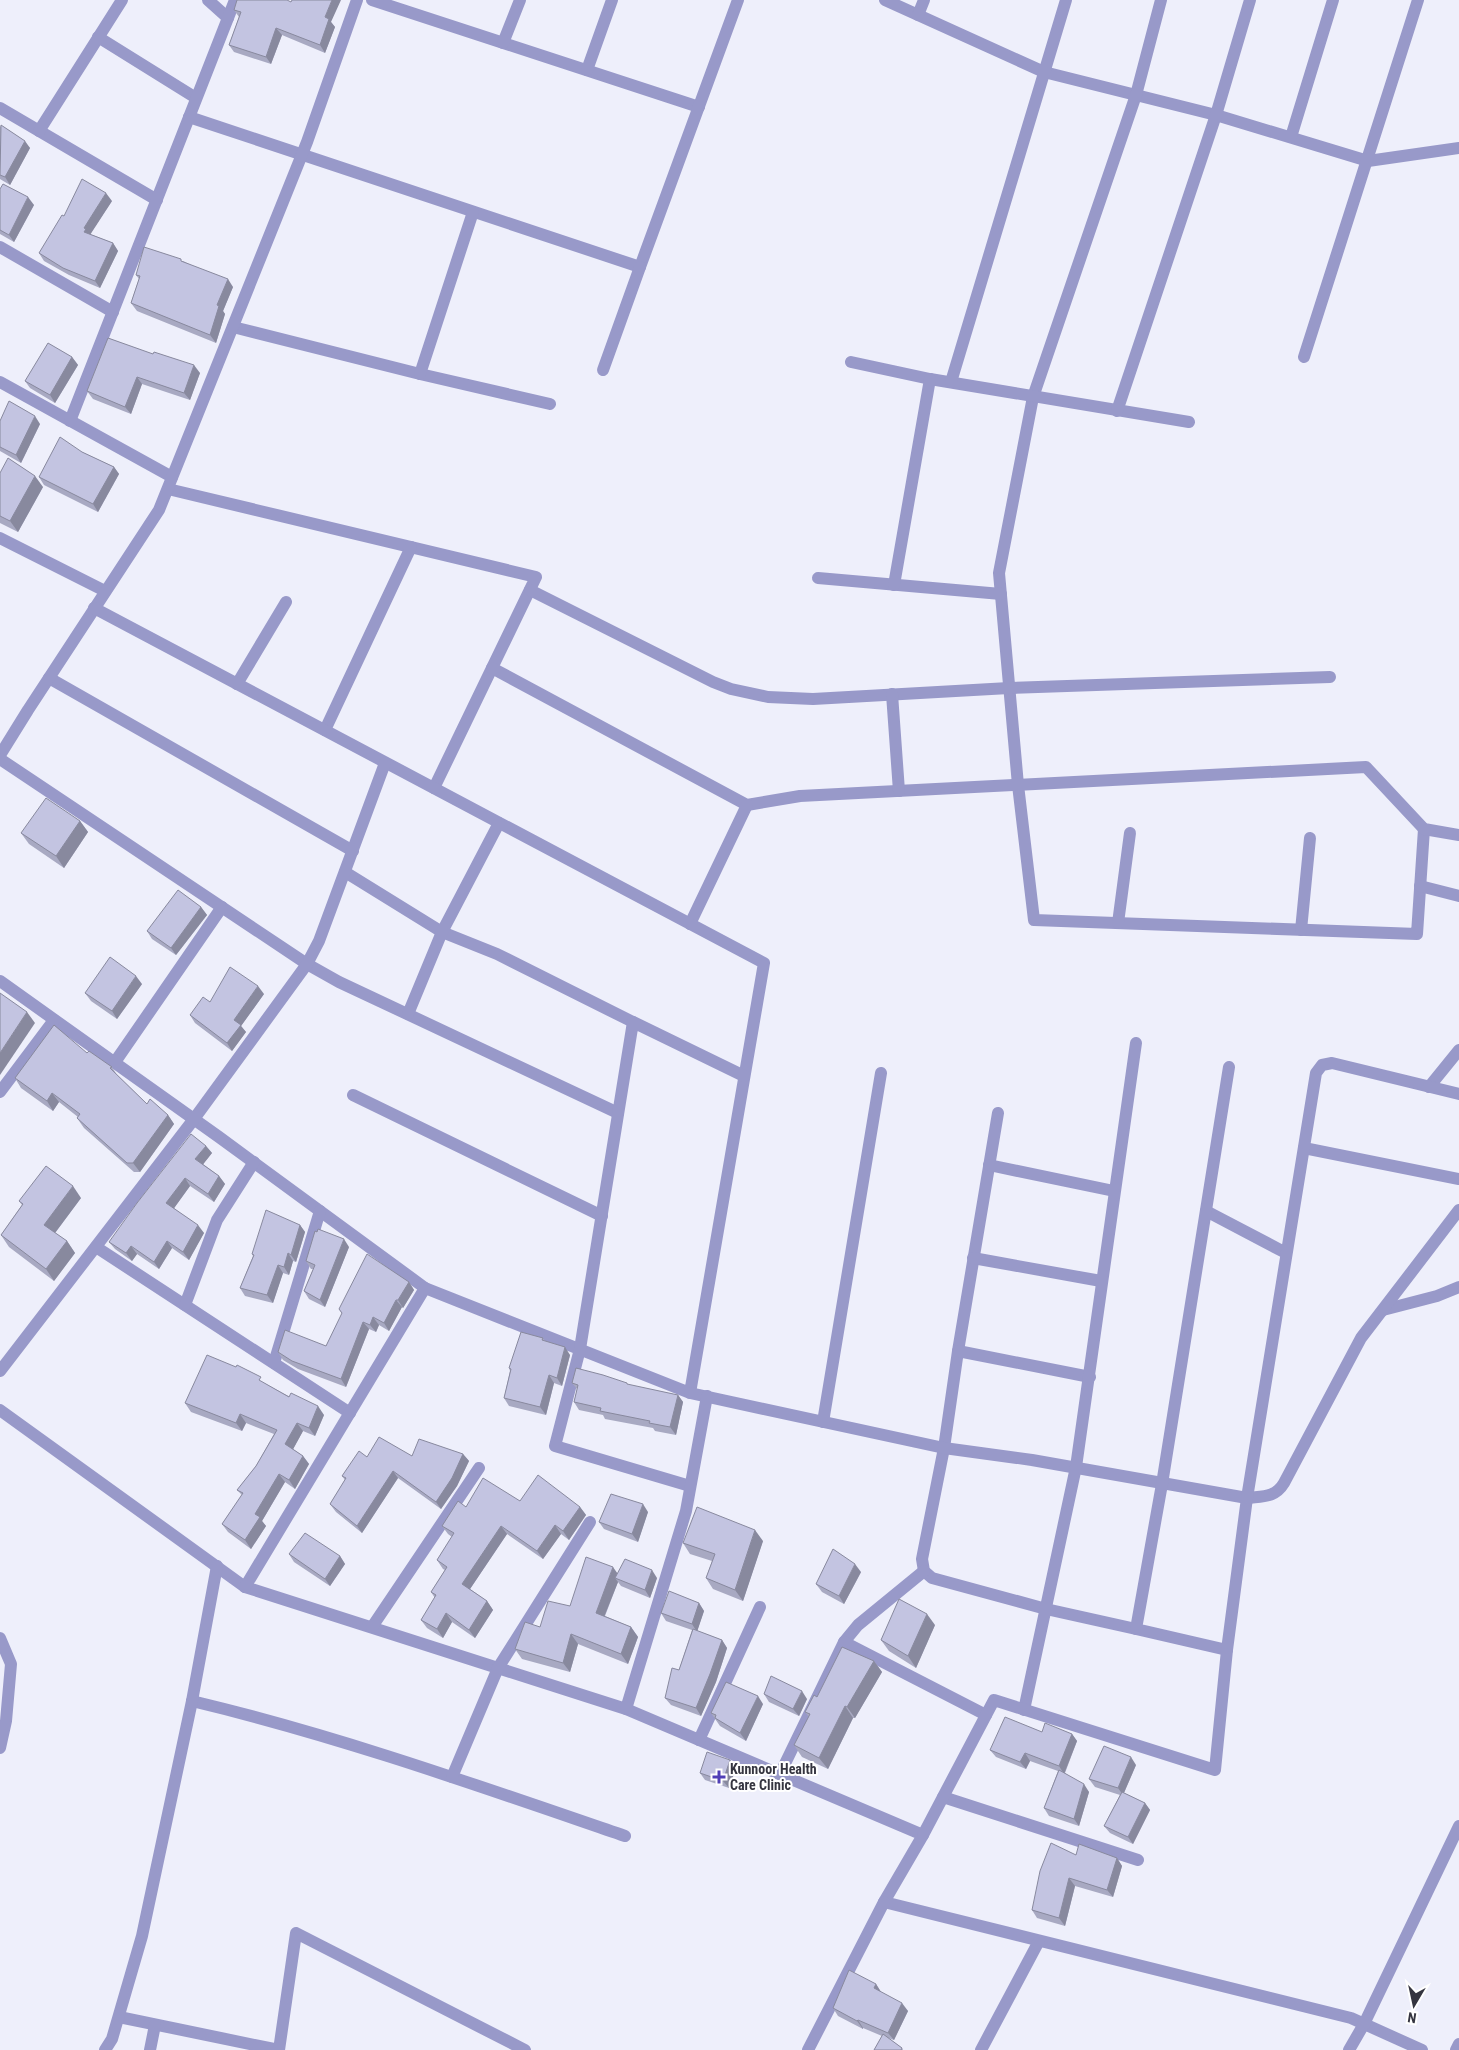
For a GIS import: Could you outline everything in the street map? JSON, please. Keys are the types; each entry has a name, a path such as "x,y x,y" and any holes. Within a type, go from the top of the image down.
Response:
{"street":[{"path":"39,130 122,0"},
{"path":"208,0 228,18"},
{"path":"70,421 234,0"},
{"path":"357,0 301,156 159,510 48,678 0,757 307,964 618,1113"},
{"path":"372,0 699,107"},
{"path":"504,43 520,0"},
{"path":"587,70 612,0"},
{"path":"603,370 738,0"},
{"path":"885,0 1044,72 1216,115 1368,161 1459,148"},
{"path":"918,15 924,0"},
{"path":"951,382 1066,0"},
{"path":"1161,0 1136,95 1033,397 999,572 1018,785 1034,920 1417,934 1424,829"},
{"path":"1117,411 1216,115 1250,0"},
{"path":"1292,137 1333,0"},
{"path":"1304,357 1418,0"},
{"path":"98,37 196,98"},
{"path":"0,108 156,200"},
{"path":"189,116 301,156 640,267"},
{"path":"420,374 473,212"},
{"path":"0,247 113,312"},
{"path":"232,327 550,404"},
{"path":"851,362 930,379 1189,422"},
{"path":"894,585 930,379"},
{"path":"0,382 70,421 170,483 411,547 536,577 434,788"},
{"path":"0,553 3,540 105,591"},
{"path":"325,730 411,547"},
{"path":"818,578 1001,594"},
{"path":"530,590 713,682 731,689 768,696 789,698 1330,677"},
{"path":"237,684 286,602"},
{"path":"94,608 764,963 690,1393"},
{"path":"492,668 747,805 800,796 1366,767 1424,829 1459,835"},
{"path":"48,678 353,852"},
{"path":"892,694 898,791"},
{"path":"0,1371 194,1119 307,964 319,941 384,763"},
{"path":"690,924 747,805"},
{"path":"408,1014 442,932 499,823"},
{"path":"1118,923 1130,833"},
{"path":"1301,930 1310,838"},
{"path":"345,872 442,932 497,954 744,1076"},
{"path":"1420,886 1459,896"},
{"path":"115,1062 222,907"},
{"path":"0,982 254,1162 425,1288 690,1393 944,1448 1076,1467 1247,1498 1273,1495 1279,1491 1356,1347 1459,1210"},
{"path":"0,1092 54,1020"},
{"path":"633,1022 580,1349 555,1446 690,1486"},
{"path":"1024,1710 1076,1467 1136,1043"},
{"path":"1429,1087 1459,1050"},
{"path":"811,2049 884,1902 923,1835 994,1700 1215,1770 1227,1650 1247,1498 1316,1073 1322,1065 1332,1063 1459,1094"},
{"path":"1136,1629 1162,1484 1229,1067"},
{"path":"823,1422 881,1073"},
{"path":"353,1095 602,1216"},
{"path":"998,1113 958,1351 944,1448 922,1558 924,1571 932,1578 1046,1609 1227,1650"},
{"path":"1304,1148 1459,1179"},
{"path":"185,1305 217,1220 254,1162"},
{"path":"989,1165 1114,1191"},
{"path":"274,1363 320,1211"},
{"path":"1206,1211 1286,1253"},
{"path":"96,1247 350,1413"},
{"path":"973,1258 1101,1281"},
{"path":"1383,1310 1437,1296 1459,1287"},
{"path":"245,1587 425,1288"},
{"path":"958,1351 1090,1377"},
{"path":"626,1709 686,1510 707,1396"},
{"path":"0,1410 245,1587 626,1709 923,1835"},
{"path":"372,1627 479,1468"},
{"path":"452,1777 498,1668 590,1522"},
{"path":"105,2050 112,2039 142,1936 192,1701 217,1566"},
{"path":"780,1774 844,1642 858,1625 924,1571"},
{"path":"699,1740 760,1607"},
{"path":"0,1638 11,1664 6,1721 0,1748"},
{"path":"844,1642 986,1715"},
{"path":"192,1701 315,1733 626,1836"},
{"path":"943,1797 1138,1860"},
{"path":"1349,2050 1364,2024 1459,1826"},
{"path":"884,1902 1351,2018 1422,2050"},
{"path":"119,2017 279,2050 296,1932 520,2049"},
{"path":"981,2050 1039,1941"},
{"path":"150,2050 154,2024"},
{"path":"1456,2050 1459,2044"}],"building":[{"path":"237,0 287,0 291,2 292,0 332,0 325,17 329,19 320,45 276,28 266,57 229,45 241,12 234,10"},
{"path":"1,125 25,141 5,177 0,175"},
{"path":"82,179 106,193 84,228 86,229 84,232 113,243 95,281 63,268 39,253 62,215 64,216"},
{"path":"3,184 28,197 9,235 0,230 0,189"},
{"path":"144,247 181,259 181,261 228,279 217,305 219,306 210,335 131,303 140,276 136,275"},
{"path":"108,338 153,354 154,352 194,365 184,393 137,377 125,407 87,391"},
{"path":"48,343 72,357 50,395 25,381"},
{"path":"9,401 35,416 16,455 0,447 0,421"},
{"path":"60,437 82,452 114,467 93,504 39,477"},
{"path":"8,458 35,476 10,521 0,516 0,473"},
{"path":"46,798 80,821 56,856 21,833"},
{"path":"178,890 201,907 171,948 147,931"},
{"path":"110,957 136,976 112,1011 85,993"},
{"path":"230,967 258,986 234,1020 241,1025 227,1043 190,1015 203,997 210,1002"},
{"path":"0,993 27,1012 0,1053"},
{"path":"54,1025 87,1053 89,1051 112,1067 110,1068 147,1104 150,1099 168,1115 133,1163 127,1163 77,1118 80,1114 52,1093 47,1101 15,1078"},
{"path":"191,1134 206,1146 195,1159 219,1176 208,1194 185,1178 166,1203 198,1225 183,1252 167,1241 154,1262 131,1246 126,1253 109,1242 137,1203"},
{"path":"46,1166 73,1186 44,1225 67,1241 46,1269 1,1235 23,1204 19,1201"},
{"path":"266,1210 300,1225 291,1255 288,1253 284,1267 278,1265 267,1295 240,1288 254,1255 252,1254"},
{"path":"318,1229 344,1239 320,1300 304,1291 315,1265 306,1261 315,1231 317,1232"},
{"path":"367,1254 409,1282 398,1300 396,1300 384,1323 373,1317 370,1325 363,1322 341,1379 292,1361 278,1352 285,1330 326,1346 342,1313 339,1309"},
{"path":"521,1332 565,1347 557,1378 549,1375 540,1407 504,1398 511,1369 509,1368"},
{"path":"207,1355 236,1367 237,1365 261,1377 259,1380 289,1397 291,1393 318,1406 309,1428 297,1423 285,1444 303,1456 289,1480 279,1474 255,1514 260,1517 245,1540 222,1524 243,1493 237,1490 256,1466 277,1430 240,1414 236,1423 185,1403"},
{"path":"576,1368 627,1384 678,1395 670,1427 600,1411 601,1408 574,1402 578,1385 572,1383"},
{"path":"379,1437 412,1456 419,1439 463,1454 452,1478 436,1502 393,1471 357,1526 330,1504 346,1478 342,1476 359,1451 367,1457"},
{"path":"538,1475 580,1507 563,1531 555,1525 537,1551 501,1526 462,1584 487,1601 469,1630 446,1613 437,1629 421,1620 436,1595 431,1592 447,1567 437,1560 454,1533 442,1526 458,1501 466,1507 483,1478 520,1501"},
{"path":"611,1494 643,1504 632,1534 599,1522"},
{"path":"697,1507 755,1530 735,1590 706,1578 715,1554 683,1543"},
{"path":"305,1533 340,1556 325,1579 289,1554"},
{"path":"833,1549 855,1564 839,1596 816,1584"},
{"path":"586,1557 613,1567 596,1613 631,1627 621,1654 571,1634 563,1663 515,1649 525,1622 540,1627 548,1601 570,1606"},
{"path":"625,1559 652,1570 645,1590 615,1578"},
{"path":"669,1591 699,1603 692,1624 661,1613"},
{"path":"899,1599 927,1614 908,1656 881,1640"},
{"path":"693,1629 722,1640 696,1708 665,1698 672,1668 679,1670"},
{"path":"842,1647 874,1661 847,1707 845,1706 819,1758 794,1745 810,1714 805,1712 814,1695 817,1697"},
{"path":"771,1676 802,1691 793,1709 764,1694"},
{"path":"726,1682 758,1696 740,1733 715,1718 716,1715 711,1713"},
{"path":"1005,1717 1042,1732 1045,1723 1072,1734 1059,1766 1025,1753 1020,1762 990,1750"},
{"path":"1104,1746 1131,1757 1118,1788 1089,1779"},
{"path":"707,1752 730,1760 723,1781 700,1773"},
{"path":"1059,1770 1084,1784 1074,1819 1044,1808"},
{"path":"1122,1792 1145,1803 1128,1837 1104,1826"},
{"path":"1051,1843 1076,1855 1079,1844 1117,1858 1107,1890 1069,1878 1059,1918 1032,1910 1040,1871"},
{"path":"849,1970 876,1984 874,1988 902,2003 888,2033 857,2021 833,2008"},
{"path":"883,2034 902,2048 901,2050 874,2050"}],"place":[{"name":"Kunnoor Health Care Clinic","path":"719,1777"}]}
